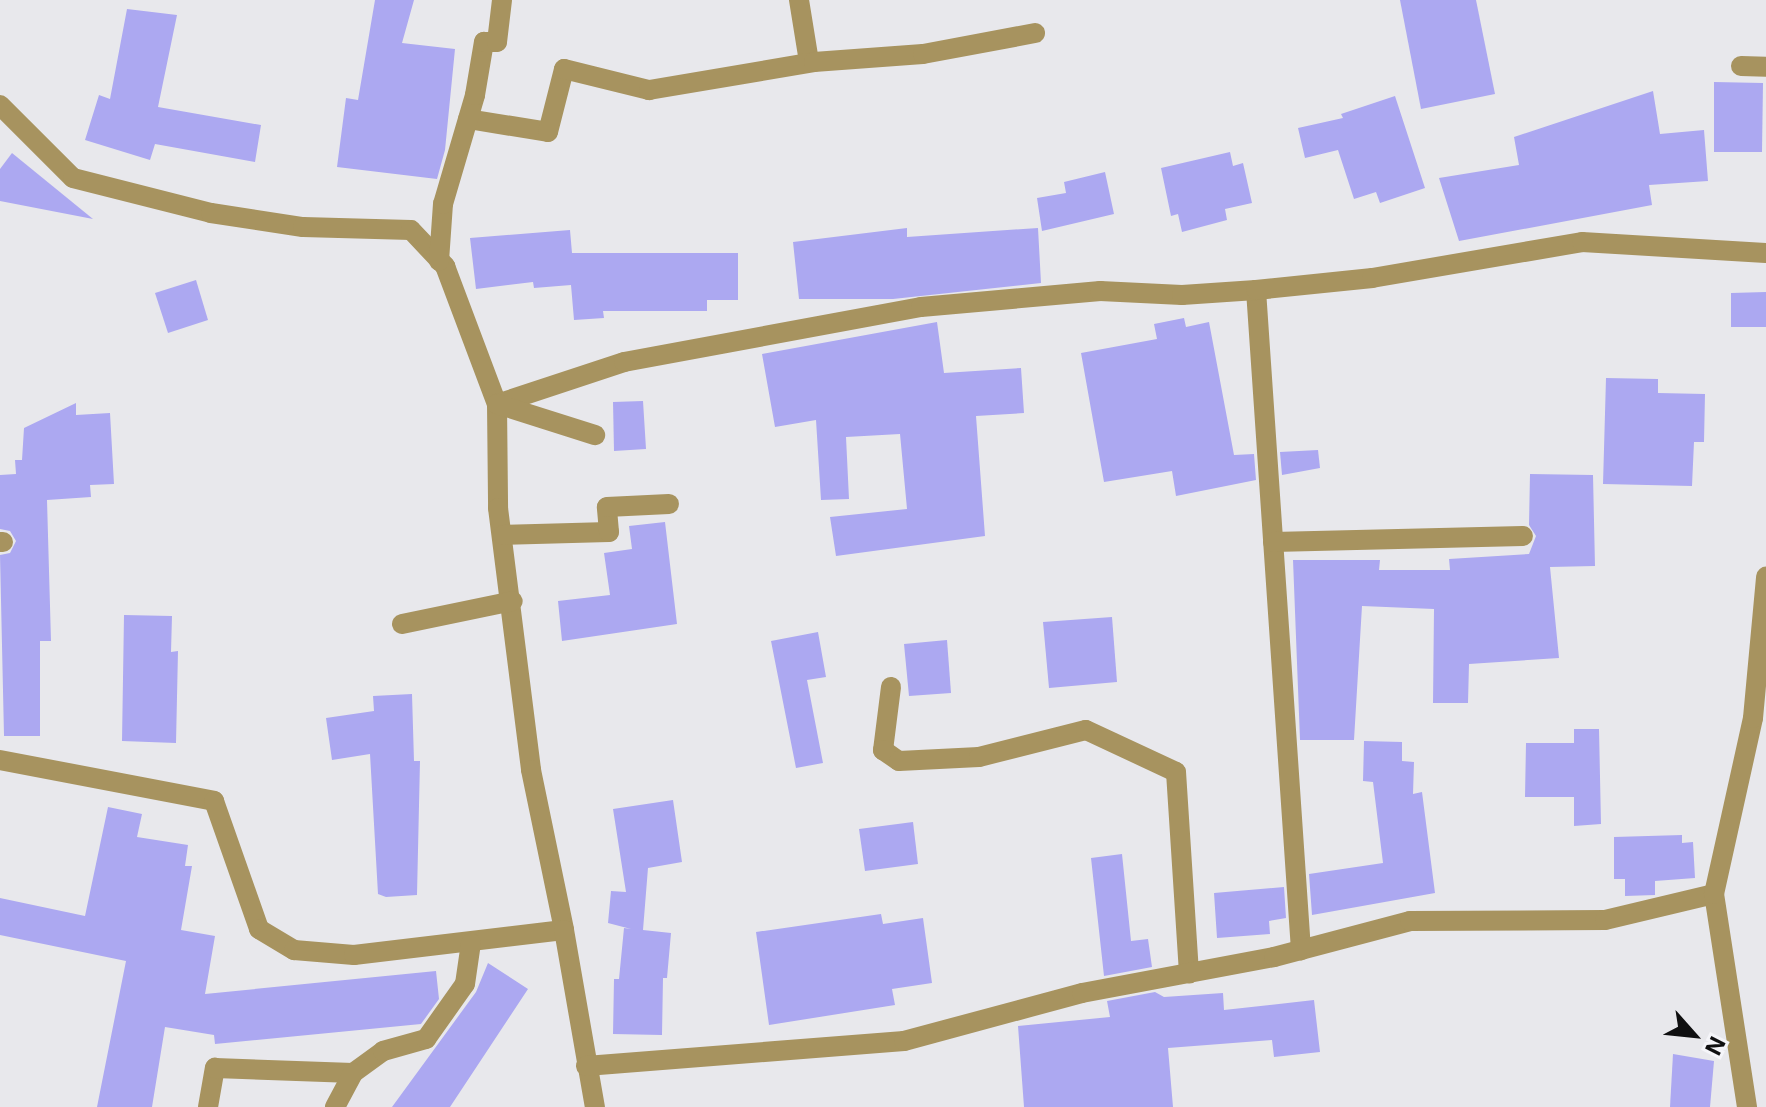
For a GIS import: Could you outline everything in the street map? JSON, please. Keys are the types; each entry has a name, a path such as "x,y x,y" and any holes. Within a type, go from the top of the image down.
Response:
{"street":[{"path":"439,261 443,204 468,119 484,42 497,42 502,0"},
{"path":"799,0 809,62"},
{"path":"468,119 548,132 564,69 649,90 809,62 923,54 1035,33"},
{"path":"1741,66 1766,67"},
{"path":"0,105 73,178 226,215 303,227 411,230 439,261 466,316 497,404 503,535 531,770 564,930 595,1107"},
{"path":"497,404 624,362 921,307 1100,291 1182,295 1256,290 1372,278 1582,242 1766,253"},
{"path":"1256,290 1301,950"},
{"path":"497,404 595,435"},
{"path":"503,535 609,532 607,507 669,504"},
{"path":"1273,542 1523,536"},
{"path":"1747,1107 1714,894 1753,718 1766,577"},
{"path":"402,624 513,601"},
{"path":"891,687 883,750 899,761 979,757 1086,730 1176,772 1189,974"},
{"path":"0,760 214,801 259,929 294,950 354,955 564,930"},
{"path":"586,1066 904,1041 1082,993 1301,950 1410,921 1605,920 1714,894"},
{"path":"335,1107 353,1073 383,1051 426,1039 465,984 471,943"},
{"path":"208,1107 215,1068 353,1073"}],"building":[{"path":"375,0 414,0 402,43 455,49 445,150 437,179 337,167 346,98 358,100"},
{"path":"1400,0 1476,0 1495,94 1421,109"},
{"path":"127,9 177,15 158,107 261,125 255,162 155,144 150,160 85,140 99,95 110,99"},
{"path":"1714,82 1763,83 1762,152 1714,152"},
{"path":"1653,91 1660,134 1704,130 1708,181 1649,185 1652,205 1459,241 1439,178 1519,165 1514,137"},
{"path":"1395,96 1425,188 1380,203 1376,192 1354,199 1338,150 1305,158 1298,128 1343,118 1341,114"},
{"path":"1230,152 1233,166 1243,163 1252,203 1225,209 1227,220 1182,232 1178,214 1171,216 1161,168"},
{"path":"12,153 93,219 0,201 0,169"},
{"path":"1105,172 1114,214 1042,231 1037,198 1066,193 1064,182"},
{"path":"907,228 907,237 1038,228 1041,283 893,299 799,299 793,242"},
{"path":"570,230 572,253 738,253 738,300 707,300 707,311 603,311 604,318 574,320 571,285 534,288 533,282 476,289 470,238"},
{"path":"196,280 208,320 168,333 155,293"},
{"path":"1766,292 1766,327 1731,327 1731,293"},
{"path":"1184,318 1186,327 1209,322 1234,455 1254,454 1256,480 1176,496 1172,471 1104,482 1081,353 1157,339 1154,324"},
{"path":"937,322 944,373 1021,368 1024,413 976,416 985,536 836,556 830,517 907,509 900,434 846,437 849,499 821,500 816,420 775,427 762,354"},
{"path":"1606,378 1658,379 1658,393 1705,394 1704,442 1694,442 1692,486 1603,484"},
{"path":"643,401 646,449 614,451 613,402"},
{"path":"76,403 76,415 110,413 114,484 90,485 91,497 47,500 51,641 40,641 40,736 4,736 0,555 10,553 16,541 10,531 0,529 0,475 16,474 15,460 22,460 24,428"},
{"path":"1318,450 1320,468 1282,475 1280,452"},
{"path":"1530,474 1593,475 1595,566 1550,567 1559,658 1469,664 1468,703 1433,703 1434,609 1362,606 1354,740 1300,740 1293,560 1380,560 1379,570 1450,570 1449,559 1529,554 1536,536 1529,525"},
{"path":"665,522 677,624 562,641 558,601 610,595 604,553 632,549 629,526"},
{"path":"124,615 172,616 171,652 178,651 176,743 122,741"},
{"path":"1112,617 1117,682 1049,688 1043,622"},
{"path":"818,632 826,677 807,680 823,763 796,768 771,641"},
{"path":"947,640 951,693 909,696 904,644"},
{"path":"412,694 414,761 420,761 417,895 386,897 378,894 370,754 332,760 326,718 374,711 373,696"},
{"path":"1574,729 1599,729 1601,824 1574,826 1574,797 1525,797 1526,743 1574,743"},
{"path":"1364,741 1402,742 1402,761 1414,762 1413,794 1422,792 1435,893 1312,915 1309,874 1383,863 1373,782 1363,781"},
{"path":"673,800 682,862 648,868 643,930 671,933 667,978 663,978 662,1035 613,1034 614,979 619,979 624,928 631,929 608,923 611,891 626,892 613,809"},
{"path":"108,807 142,814 137,837 188,845 185,866 192,866 181,930 215,936 205,994 436,971 439,999 421,1024 215,1044 214,1035 165,1027 152,1107 97,1107 126,961 0,935 0,898 85,916"},
{"path":"913,822 918,864 865,871 859,829"},
{"path":"1682,835 1682,843 1693,842 1695,878 1655,881 1655,895 1625,896 1625,879 1614,879 1614,837"},
{"path":"1122,854 1131,941 1148,939 1152,967 1104,976 1091,858"},
{"path":"1284,887 1286,918 1269,921 1270,934 1217,938 1214,893"},
{"path":"881,914 883,924 923,918 932,983 892,989 895,1005 769,1025 756,932"},
{"path":"488,963 528,989 450,1107 392,1107 476,992"},
{"path":"1155,992 1164,997 1223,993 1224,1010 1314,1000 1320,1052 1274,1057 1272,1040 1168,1048 1173,1107 1024,1107 1018,1026 1110,1017 1107,1001"},
{"path":"1673,1054 1714,1061 1710,1107 1670,1107"}]}
